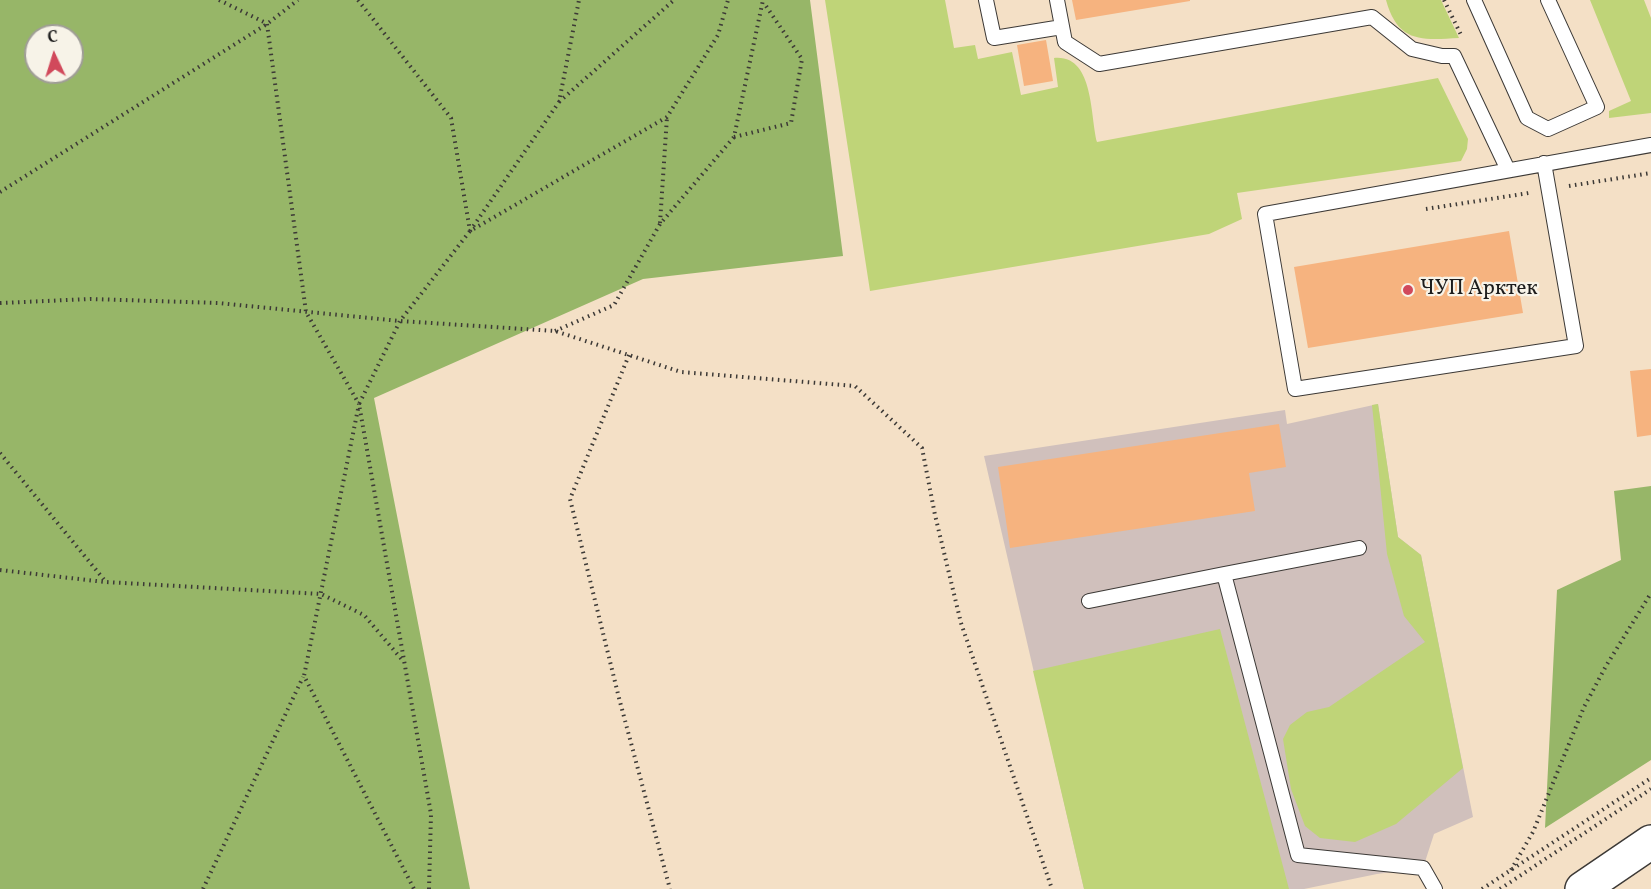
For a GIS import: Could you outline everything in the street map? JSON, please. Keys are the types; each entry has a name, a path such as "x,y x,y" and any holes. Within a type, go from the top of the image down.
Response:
{"main road":[{"path":"1582,889 1651,842"}],"lane":[{"path":"986,0 994,38 1062,27"},
{"path":"1057,0 1065,42 1099,64 1372,17 1412,49 1442,56 1454,56 1508,170"},
{"path":"1474,0 1527,118 1548,129 1597,107 1548,0"},
{"path":"1545,163 1576,346 1295,389 1264,214 1545,163 1651,145"},
{"path":"1089,601 1359,548"},
{"path":"1224,574 1298,855 1423,868 1435,889"}],"path":[{"path":"219,0 267,24"},
{"path":"0,192 267,24 298,0"},
{"path":"358,0 452,118 470,231"},
{"path":"559,102 579,0"},
{"path":"202,889 304,676 359,404 400,321 470,231 559,102 674,0"},
{"path":"470,231 667,117 718,35 728,0"},
{"path":"734,137 791,123 802,59 763,1"},
{"path":"555,331 614,305 660,224 734,137 763,1"},
{"path":"267,24 306,312 359,404 431,814 429,889"},
{"path":"660,224 667,117"},
{"path":"1420,210 1651,173"},
{"path":"0,303 91,299 218,303 400,321 555,331 681,372 855,386 922,448 935,515 961,623 1052,889"},
{"path":"629,355 570,499 670,889"},
{"path":"0,453 106,582"},
{"path":"0,570 106,582 321,594 364,615 404,663"},
{"path":"1511,870 1533,832 1584,707 1606,666 1651,593"},
{"path":"304,676 414,889"},
{"path":"1482,889 1651,778"},
{"path":"1500,889 1651,789"}],"shaded area":[{"path":"1378,404 1398,537 1421,555 1473,817 1434,834 1423,868 1377,874 1304,889 1084,889 984,456 1285,410 1287,424"}],"green space":[{"path":"0,0 810,0 843,256 643,279 374,398 470,889 0,889"},
{"path":"825,0 945,0 954,48 975,45 978,59 1012,52 1021,95 1058,87 1054,58 1067,59 1077,66 1088,88 1097,142 1438,78 1468,139 1467,149 1461,161 1237,193 1242,219 1209,234 870,291"},
{"path":"1386,0 1441,0 1459,38 1433,39 1413,36 1397,24"},
{"path":"1590,0 1644,0 1651,18 1651,113 1609,118 1609,111 1631,101"},
{"path":"1378,404 1398,537 1421,555 1463,768 1396,824 1355,842 1320,838 1305,826 1291,789 1283,739 1290,725 1307,712 1329,707 1425,642 1404,616 1387,554 1372,405"},
{"path":"1651,486 1651,760 1545,828 1557,590 1621,560 1614,491"},
{"path":"1220,629 1289,889 1084,889 1033,671"}],"building":[{"path":"1072,0 1190,0 1190,1 1076,20"},
{"path":"1046,40 1053,81 1024,86 1017,45"},
{"name":"ЧУП Арктек","path":"1509,231 1523,313 1308,348 1294,267"},
{"path":"1651,369 1651,435 1637,437 1630,371"},
{"path":"1279,424 1286,467 1249,473 1255,511 1010,548 998,467"}],"place":[{"name":"ЧУП Арктек","path":"1408,290"}]}
